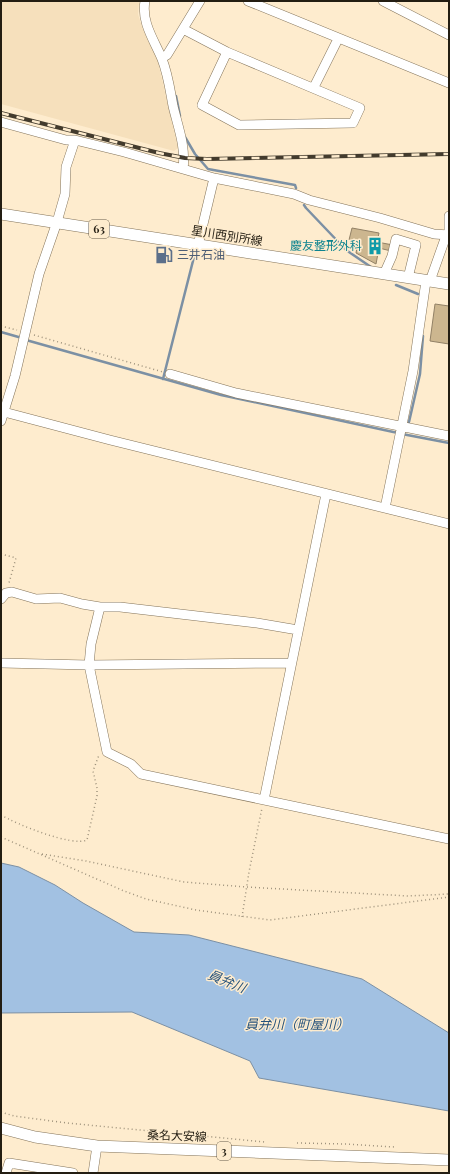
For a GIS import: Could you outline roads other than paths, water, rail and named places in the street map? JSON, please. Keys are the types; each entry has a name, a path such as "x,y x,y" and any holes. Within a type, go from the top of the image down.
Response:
{"main road":[{"name":"星川西別所線","path":"1,214 449,284"},
{"name":"桑名大安線","path":"1,1128 35,1137 97,1146 449,1160"}],"street":[{"path":"145,1 144,18 162,58 184,148 185,158 183,169"},
{"path":"162,58 167,55 200,1"},
{"path":"248,1 449,83"},
{"path":"383,1 449,35"},
{"path":"183,29 227,52 314,87 360,108 353,123 240,125 202,105 227,52"},
{"path":"314,87 338,39"},
{"path":"1,122 66,140 75,140 214,178 294,194 309,200 434,234 448,235"},
{"path":"75,140 66,167 65,194 39,274 15,376 3,417 449,524"},
{"path":"198,245 214,178"},
{"path":"385,508 414,370 428,281 448,235 449,216"},
{"path":"384,274 392,256 396,239 397,223"},
{"path":"396,239 416,245 408,278"},
{"path":"170,374 236,392 449,436"},
{"path":"264,800 326,494"},
{"path":"4,596 18,594 36,599 60,598 100,607 120,607 257,622 298,630"},
{"path":"100,607 91,644 89,665 107,752 131,764 141,774 449,839"},
{"path":"1,663 89,665 292,663"},
{"path":"93,1173 97,1146"},
{"path":"6,1173 9,1163 50,1171 73,1173"}],"water":[{"name":"員弁川（町屋川）","path":"1,863 19,867 55,885 134,932 189,935 362,979 449,1033 449,1111 259,1078 250,1061 132,1012 1,1013"}],"waterway":[{"path":"176,96 180,116"},
{"path":"185,137 195,154 208,169 295,185 296,188"},
{"path":"304,205 346,250 371,267"},
{"path":"163,379 195,253"},
{"path":"396,285 418,294"},
{"path":"1,332 22,338"},
{"path":"409,422 420,374 423,336"},
{"path":"26,340 221,395 398,433"},
{"path":"402,434 449,443"}],"railway":[{"path":"1,113 159,153 185,158 207,159 449,154"}],"place":[{"name":"慶友整形外科","path":"375,246"},
{"name":"三井石油","path":"164,255"}],"water label":[{"name":"員弁川","path":"227,981"}]}
